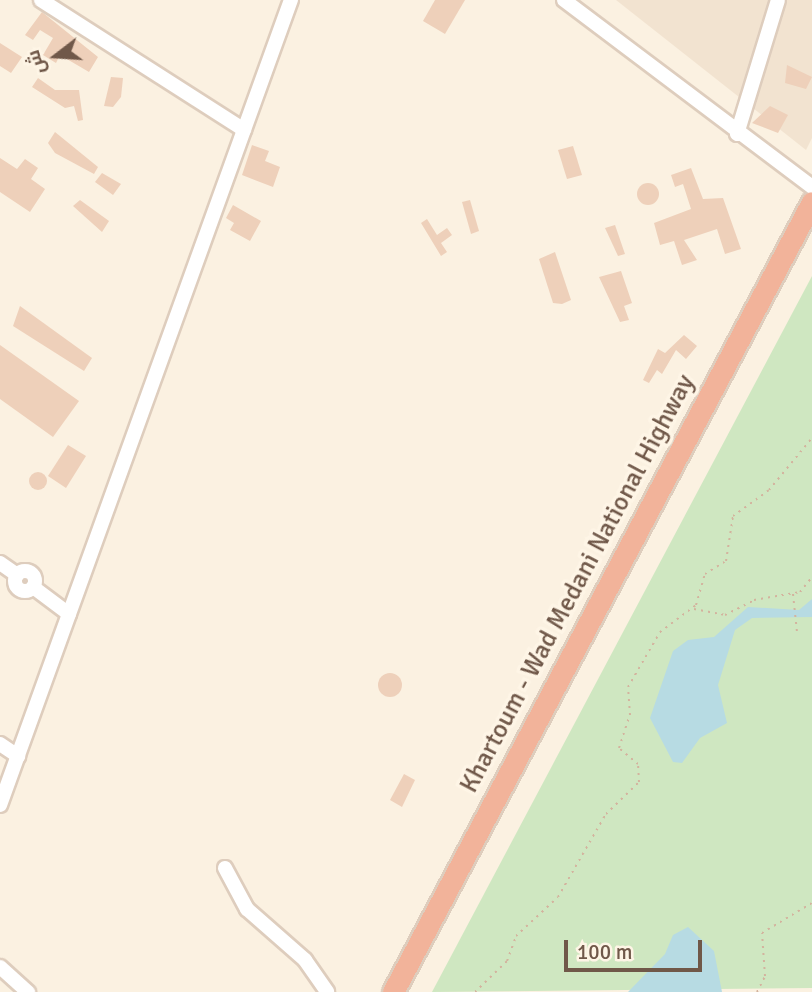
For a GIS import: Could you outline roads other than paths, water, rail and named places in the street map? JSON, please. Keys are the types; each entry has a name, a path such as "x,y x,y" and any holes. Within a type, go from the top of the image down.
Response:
{"highway":[{"name":"Khartoum - Wad Medani National Highway","path":"393,992 811,188"},
{"name":"Khartoum - Wad Medani National Highway","path":"406,992 812,229"}],"street":[{"path":"41,0 244,130"},
{"path":"0,805 290,0"},
{"path":"564,0 811,188"},
{"path":"737,134 778,0"},
{"path":"0,563 17,575 32,573 33,587 69,614"},
{"path":"0,744 18,756"},
{"path":"225,868 247,909 305,960 327,992"},
{"path":"0,967 28,992"}],"water":[{"path":"812,599 812,617 752,618 735,630 718,685 727,723 700,738 682,763 673,762 650,718 673,651 688,640 714,637 748,607 799,610"},
{"path":"688,927 714,951 722,992 628,992 665,954 673,935"}]}
